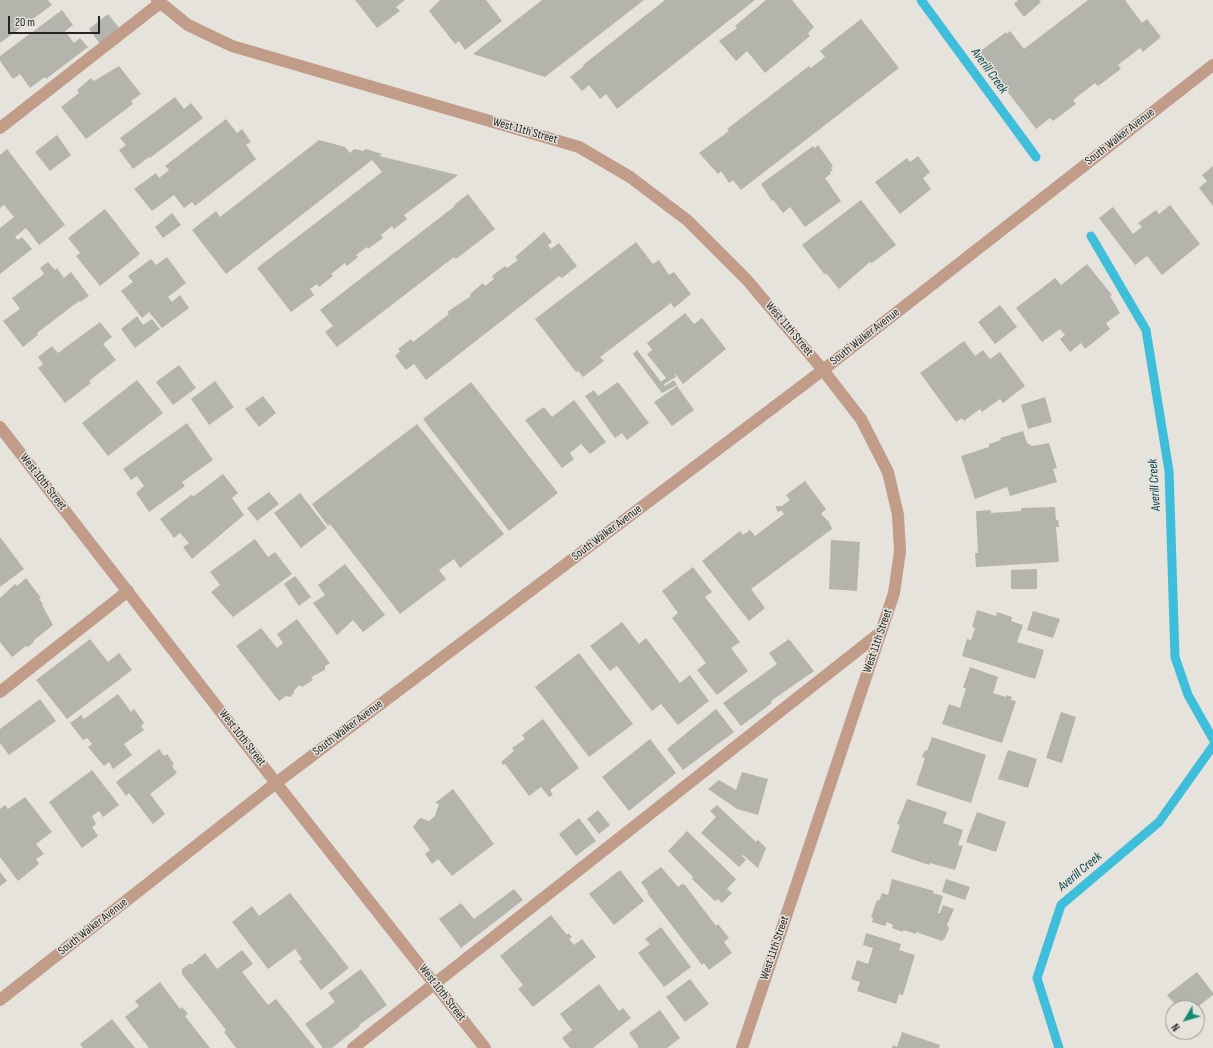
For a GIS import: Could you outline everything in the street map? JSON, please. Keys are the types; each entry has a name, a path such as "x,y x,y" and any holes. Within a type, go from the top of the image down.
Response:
{"street":[{"path":"0,128 158,1"},
{"name":"West 11th Street","path":"158,1 188,25 232,46 579,147 630,177 687,220 747,280 861,419 888,472 898,515 900,551 894,593 742,1048"},
{"name":"South Walker Avenue","path":"0,1000 276,783 822,370 1213,65"},
{"name":"West 10th Street","path":"0,427 276,783 485,1048"},
{"path":"0,692 128,591"},
{"path":"353,1048 881,632"}],"building":[{"path":"0,0 48,0 52,5 0,43"},
{"path":"355,0 405,0 396,7 400,11 377,28"},
{"path":"440,0 486,0 502,21 465,50 459,41 455,44 429,11"},
{"path":"542,0 644,0 545,77 473,54"},
{"path":"665,0 755,0 617,109 606,94 600,99 589,85 582,91 570,77"},
{"path":"766,0 792,0 814,27 808,33 810,36 765,73 747,51 736,61 719,41 737,28 735,26"},
{"path":"1018,0 1039,0 1041,2 1024,17 1014,4"},
{"path":"1088,0 1125,0 1142,23 1147,19 1161,37 1143,52 1140,48 1118,65 1121,69 1098,86 1095,83 1073,100 1076,104 1053,121 1050,118 1036,129 978,53 1006,32 1007,34 1010,31 1024,49"},
{"path":"62,10 73,25 65,31 74,43 80,38 88,47 46,79 45,77 30,88 20,74 13,79 0,61 0,56"},
{"path":"108,14 120,29 100,44 89,29"},
{"path":"861,19 899,68 741,190 733,180 729,183 721,171 718,174 699,153 729,131 727,129 809,66 811,68 825,57 820,51"},
{"path":"119,66 141,94 131,101 133,104 86,139 61,107 79,93 77,90 91,78 94,81"},
{"path":"175,97 184,109 191,103 203,118 133,169 119,150 126,145 120,138"},
{"path":"226,119 237,133 242,129 251,142 246,145 256,159 195,206 192,202 184,208 174,195 152,211 134,189 156,173 159,178 169,170 165,166"},
{"path":"57,135 71,155 50,171 35,152"},
{"path":"319,140 345,147 350,153 354,149 363,151 366,149 382,154 379,156 458,175 404,215 407,219 394,229 392,226 381,235 383,238 368,249 367,247 356,255 358,257 347,266 345,263 331,274 333,276 319,287 317,284 310,289 314,295 291,312 257,268 382,172 372,160 226,274 192,230 216,211 220,217"},
{"path":"818,145 833,166 831,168 833,170 830,172 831,174 825,178 841,201 805,227 790,207 783,213 773,200 772,201 761,184 813,146 815,148"},
{"path":"7,149 65,225 39,245 26,228 15,237 18,240 22,237 32,249 0,274 0,228 14,217 4,205 0,208 0,155"},
{"path":"918,156 930,172 923,178 931,189 900,214 875,182 907,158 910,162"},
{"path":"1213,166 1213,206 1199,188 1207,181 1202,175"},
{"path":"468,194 495,229 456,259 454,257 337,347 325,332 333,326 320,310 455,206 454,205"},
{"path":"861,200 896,245 872,263 870,262 839,289 826,273 825,275 802,245"},
{"path":"1170,205 1200,244 1162,275 1147,256 1135,265 1099,218 1113,207 1133,234 1142,227 1138,223 1156,210 1159,214"},
{"path":"105,209 140,254 100,286 76,256 80,253 68,238"},
{"path":"172,213 181,225 163,238 155,227"},
{"path":"544,232 552,242 548,245 551,249 559,243 577,266 562,278 559,276 426,380 414,364 406,370 395,356 400,351 398,349 411,339 413,342 449,314 447,312 471,296 470,294 483,283 485,286 494,279 492,276 505,266 507,268 518,260 515,257"},
{"path":"636,242 653,264 659,260 669,275 674,272 691,294 674,308 671,303 600,357 604,361 583,377 578,371 576,372 535,319"},
{"path":"167,257 186,283 168,297 172,302 180,295 189,308 162,328 149,312 142,318 121,291 133,282 128,276 151,259 156,265"},
{"path":"48,262 55,270 57,268 64,278 71,272 89,296 80,302 79,301 37,333 38,335 23,347 3,321 20,309 12,298 44,274 40,268"},
{"path":"1087,264 1112,295 1110,296 1120,313 1106,323 1110,329 1085,349 1081,343 1070,352 1060,339 1065,335 1060,329 1042,342 1016,308 1055,278 1061,285"},
{"path":"1000,305 1017,327 995,344 978,322"},
{"path":"685,313 694,324 702,318 726,349 683,384 674,372 676,377 664,384 665,386 674,380 677,385 662,393 633,354 637,350 661,382 666,378 647,354 652,350 647,343"},
{"path":"137,316 143,325 152,319 160,329 135,348 121,329"},
{"path":"100,322 112,337 103,344 116,360 89,381 91,383 65,403 38,368 43,364 38,357 52,346 58,353"},
{"path":"964,341 975,356 983,350 990,359 1000,352 1025,386 1003,403 1000,399 982,412 980,409 964,421 962,418 956,422 920,373"},
{"path":"179,365 196,388 173,405 156,382"},
{"path":"137,380 163,413 108,456 82,423"},
{"path":"215,381 234,407 209,425 191,399"},
{"path":"471,382 558,493 509,531 423,419"},
{"path":"618,382 649,423 627,440 622,433 615,438 585,396 594,390 598,396"},
{"path":"677,386 694,410 672,426 654,402"},
{"path":"263,396 276,413 259,427 245,409"},
{"path":"1045,397 1052,422 1028,429 1021,405"},
{"path":"574,400 606,442 590,454 581,444 570,453 574,459 562,468 525,420 544,407 552,417"},
{"path":"187,423 213,460 182,482 185,486 149,512 136,493 144,486 137,476 131,480 123,469"},
{"path":"417,424 504,534 460,568 454,559 439,570 446,579 400,614 330,524 328,526 312,504"},
{"path":"1023,431 1027,443 1032,446 1049,443 1057,468 1053,469 1057,482 1010,496 1007,487 975,499 961,456 989,447 989,444 1001,440 1000,438"},
{"path":"223,474 238,493 232,498 244,515 192,559 183,547 189,543 180,533 174,538 160,519 191,495 194,496"},
{"path":"805,481 826,509 821,514 829,522 832,529 751,589 765,608 749,621 702,561 740,531 743,535 750,530 755,536 784,514 781,510 779,512 777,511 776,506 782,506 790,500 786,495"},
{"path":"269,492 279,504 257,521 247,508"},
{"path":"300,493 327,528 301,548 274,513"},
{"path":"1055,507 1056,520 1058,520 1059,527 1056,527 1059,562 976,567 975,553 978,553 976,511 991,510 991,513 1021,511 1021,508"},
{"path":"0,537 24,569 0,587"},
{"path":"255,539 268,557 275,552 292,574 233,617 211,592 220,585 210,572"},
{"path":"831,540 860,542 857,591 829,589"},
{"path":"345,564 385,615 363,632 353,620 337,635 313,603 325,595 318,585"},
{"path":"693,567 712,592 705,597 740,642 731,648 748,671 717,695 697,670 706,663 672,618 678,613 662,591"},
{"path":"1037,569 1037,589 1011,589 1011,570"},
{"path":"295,576 311,597 299,606 284,584"},
{"path":"26,578 41,598 39,599 53,625 33,641 34,642 28,647 26,646 12,657 0,642 0,598 15,584 17,586"},
{"path":"977,610 996,616 997,612 1012,617 1011,621 1023,625 1017,642 1044,650 1035,679 962,656 967,639 971,640 975,628 972,627"},
{"path":"1033,611 1060,619 1053,638 1027,630"},
{"path":"297,619 330,663 325,666 325,670 311,677 313,680 302,687 300,685 294,690 294,693 290,697 286,696 279,701 236,646 261,628 277,648 283,643 277,634"},
{"path":"622,622 639,644 646,638 680,683 690,675 709,701 678,725 661,704 652,711 617,666 610,671 590,646"},
{"path":"90,639 108,662 119,653 132,670 67,719 36,680"},
{"path":"789,639 814,671 771,701 772,703 741,726 723,703 777,664 769,653"},
{"path":"579,653 633,724 589,757 535,687"},
{"path":"970,667 998,677 993,693 1006,697 1007,695 1012,697 1011,700 1016,701 1002,743 942,724 949,704 960,708 966,688 963,688"},
{"path":"118,694 131,712 134,709 144,723 141,726 144,730 124,744 132,755 113,769 109,762 104,766 88,747 92,744 87,738 83,740 70,723 81,715 84,719"},
{"path":"40,699 56,721 9,755 0,743 0,729"},
{"path":"716,709 734,732 683,770 667,749"},
{"path":"1061,712 1076,717 1062,763 1046,758"},
{"path":"543,719 579,768 550,790 553,795 549,797 541,787 529,796 505,764 503,765 501,762 514,751 512,748 525,739 522,735"},
{"path":"932,737 986,755 971,803 916,785 925,758 922,757 925,750 927,751"},
{"path":"650,739 676,773 629,811 602,777"},
{"path":"159,749 164,756 167,754 174,764 172,766 177,773 150,794 165,814 153,824 129,793 126,796 116,782"},
{"path":"1008,750 1037,759 1028,788 998,779"},
{"path":"92,770 119,805 103,817 99,811 92,816 96,824 92,827 98,836 82,848 49,802"},
{"path":"742,772 768,779 758,815 737,809 708,789 719,780 736,790"},
{"path":"453,789 494,844 452,876 438,859 432,864 425,854 430,850 413,827 421,818 429,821 435,816 439,804 435,803"},
{"path":"25,797 52,832 36,844 44,854 36,859 39,864 18,881 0,857 0,809 5,805 8,809"},
{"path":"907,799 947,812 943,823 963,830 958,845 963,846 955,870 930,863 929,865 891,852 900,825 897,824"},
{"path":"717,805 756,842 758,840 766,848 758,868 743,855 742,856 746,860 739,867 701,833 716,817 710,811"},
{"path":"598,810 610,825 599,834 587,819"},
{"path":"977,812 1006,822 996,852 966,842"},
{"path":"579,818 596,841 576,856 559,834"},
{"path":"687,831 736,879 727,889 732,893 722,903 718,899 715,901 692,879 693,877 668,851"},
{"path":"661,867 678,887 682,884 685,885 716,926 718,924 729,938 724,942 732,953 709,970 704,963 702,965 647,893 648,892 641,882"},
{"path":"620,870 644,901 614,925 589,894"},
{"path":"0,872 7,881 0,886"},
{"path":"892,879 934,891 933,893 943,896 938,913 940,913 943,905 954,909 947,925 949,928 945,938 942,941 916,932 916,934 903,930 903,932 892,928 893,925 887,922 885,926 872,922 873,918 871,917 877,900 879,901 882,893 888,895"},
{"path":"946,879 970,887 965,900 942,892"},
{"path":"514,889 523,900 461,948 439,919 461,903 474,919"},
{"path":"290,893 349,968 321,990 299,961 302,959 295,949 268,969 232,922 252,906 259,916"},
{"path":"551,915 567,935 568,933 572,937 569,939 574,945 582,939 596,957 533,1007 518,989 523,985 500,956"},
{"path":"661,927 691,967 664,987 638,953 650,944 645,939"},
{"path":"866,933 901,944 899,950 915,955 903,995 899,994 896,1004 857,991 860,982 851,979 857,960 868,964 873,948 863,945"},
{"path":"242,950 253,964 242,972 268,1005 276,999 315,1048 236,1048 224,1032 226,1030 182,974 182,969 189,964 192,964 205,953 217,969"},
{"path":"361,969 387,1005 359,1025 360,1026 332,1048 323,1048 305,1024 335,1002 328,993"},
{"path":"1197,972 1213,993 1213,995 1205,1001 1171,1000 1167,995"},
{"path":"690,979 709,1004 685,1022 666,997"},
{"path":"160,982 180,1009 182,1007 188,1014 185,1016 210,1048 149,1048 125,1017 139,1006 135,1001"},
{"path":"599,984 619,1011 623,1008 631,1018 593,1048 570,1048 562,1038 572,1030 560,1014"},
{"path":"660,1010 680,1038 667,1048 637,1048 639,1047 629,1033"},
{"path":"112,1019 135,1048 83,1048 80,1044"},
{"path":"902,1032 940,1045 939,1048 892,1048 893,1045 897,1047"}],"waterway":[{"name":"Averill Creek","path":"921,0 1036,157"},
{"name":"Averill Creek","path":"1091,236 1146,330 1169,471 1175,657 1188,695 1213,739"},
{"name":"Averill Creek","path":"1059,1048 1037,978 1061,905 1159,822 1213,746"}]}
